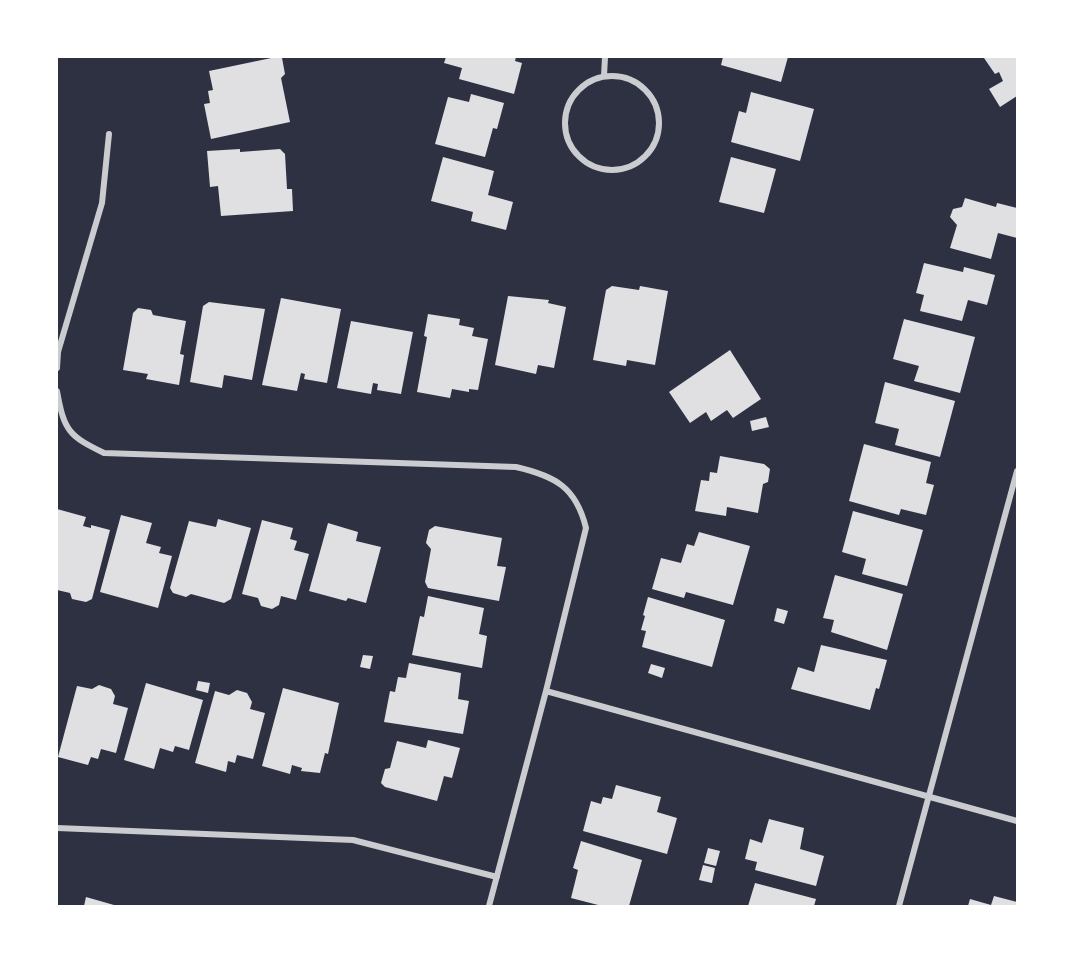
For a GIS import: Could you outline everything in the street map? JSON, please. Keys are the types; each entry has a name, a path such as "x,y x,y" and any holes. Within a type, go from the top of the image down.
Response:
{"street":[{"path":"604,76 605,57"},
{"path":"604,76 619,76 635,82 647,91 656,105 659,118 658,135 648,155 629,168 608,171 590,166 574,153 568,143 564,127 570,101 580,88 604,76"},
{"path":"57,368 58,352 102,203 109,134"},
{"path":"57,391 61,416 75,439 104,453 516,467 544,474 568,489 580,507 585,528 546,691 489,906"},
{"path":"899,906 1017,471"},
{"path":"546,691 1017,820"},
{"path":"57,828 353,840 497,877"}],"building":[{"path":"276,57 282,58 285,74 281,78 290,122 211,139 204,104 210,103 208,91 213,90 209,71"},
{"path":"446,57 516,57 515,61 522,63 514,94 459,79 462,68 444,63"},
{"path":"723,57 788,57 781,82 721,65"},
{"path":"1017,57 1017,96 1000,107 989,89 1003,81 999,72 995,74 984,58"},
{"path":"751,92 814,109 800,161 731,142 739,111 746,113"},
{"path":"471,94 504,103 497,129 493,128 485,157 435,144 448,97 469,102"},
{"path":"240,149 240,152 280,149 285,154 287,189 292,189 293,211 221,216 218,186 210,187 207,151"},
{"path":"443,157 494,171 488,195 513,202 506,230 471,221 473,212 431,201"},
{"path":"731,157 776,169 764,213 719,202"},
{"path":"965,198 996,207 997,203 1017,208 1017,238 998,233 991,259 950,248 957,225 950,217 953,209 962,207"},
{"path":"924,263 963,272 964,267 995,275 987,305 968,300 962,321 920,311 924,295 916,293"},
{"path":"612,286 639,290 640,286 668,291 655,365 627,360 626,366 593,360 606,290"},
{"path":"508,296 549,300 548,303 566,307 554,368 538,365 536,374 495,365"},
{"path":"281,298 341,309 327,383 304,379 305,374 301,373 297,391 262,385"},
{"path":"209,302 265,309 252,380 224,375 222,388 190,382 203,306"},
{"path":"138,308 151,310 153,315 186,321 180,354 184,355 179,385 146,379 148,374 123,370 133,313"},
{"path":"428,314 460,319 459,325 474,328 472,336 488,339 478,390 469,389 469,392 452,389 450,398 417,392 427,337 424,336"},
{"path":"904,319 975,337 960,393 914,381 919,366 893,359"},
{"path":"351,321 413,332 401,394 377,390 378,384 373,383 371,394 337,388"},
{"path":"730,350 761,399 733,418 727,410 711,421 706,412 690,423 669,392"},
{"path":"885,382 955,401 940,457 895,445 899,429 875,423"},
{"path":"766,417 769,427 752,431 750,421"},
{"path":"864,444 931,462 926,483 934,485 926,515 901,509 899,515 849,501"},
{"path":"720,456 764,464 770,469 768,482 763,484 758,513 727,507 726,516 695,511 701,480 709,481 710,472 717,473"},
{"path":"57,509 86,517 83,526 91,528 91,525 110,530 92,599 86,602 72,599 70,593 57,590"},
{"path":"853,511 923,530 907,586 862,574 866,559 842,552"},
{"path":"121,515 152,523 146,543 161,547 159,553 172,556 158,608 100,592"},
{"path":"218,519 251,528 231,599 224,603 191,594 186,597 173,593 170,588 189,521 216,527"},
{"path":"262,520 293,528 290,539 297,541 294,550 309,554 296,600 281,596 279,605 272,609 261,606 258,598 242,594"},
{"path":"328,523 358,532 356,541 381,547 366,603 348,598 346,601 309,591"},
{"path":"435,526 502,538 497,566 506,567 499,601 428,588 425,582 431,549 426,543 429,530"},
{"path":"699,532 750,546 733,605 686,592 684,598 652,589 661,558 681,563 687,544 694,546"},
{"path":"835,575 903,594 887,650 831,632 834,620 823,618"},
{"path":"428,596 484,608 479,634 487,636 482,668 412,655 420,616 424,617"},
{"path":"648,597 725,620 712,667 642,647 646,631 641,630"},
{"path":"777,608 788,611 784,624 774,621"},
{"path":"821,645 887,660 870,710 791,689 798,667 814,672"},
{"path":"363,655 373,656 370,669 360,667"},
{"path":"409,663 461,673 458,699 469,701 463,734 384,722 390,691 395,692 398,677 406,678"},
{"path":"651,664 665,668 662,678 648,673"},
{"path":"198,681 210,683 208,693 196,690"},
{"path":"146,683 203,700 189,750 175,746 173,752 160,748 154,769 124,760"},
{"path":"99,685 111,689 115,696 113,704 128,708 116,753 101,749 98,759 91,757 88,765 58,757 77,686 92,689"},
{"path":"283,688 339,703 328,754 325,753 320,773 301,771 302,768 292,765 290,774 262,766"},
{"path":"237,690 247,693 252,702 250,709 265,713 253,759 237,755 235,763 228,761 226,772 195,763 215,691 229,695"},
{"path":"428,740 460,748 452,778 444,776 437,801 385,787 381,783 385,769 390,768 397,741 426,748"},
{"path":"616,785 661,797 657,812 677,818 667,854 583,831 591,801 601,804 603,797 612,799"},
{"path":"769,819 804,828 800,849 824,856 816,886 755,870 757,862 745,859 750,839 762,843"},
{"path":"581,841 642,860 629,906 602,906 571,898 578,870 573,868"},
{"path":"708,848 720,851 716,866 704,863"},
{"path":"703,865 715,868 712,883 699,880"},
{"path":"755,883 816,899 814,906 748,906"},
{"path":"994,896 1017,902 1017,906 968,906 970,899 991,905"},
{"path":"86,897 114,905 114,906 84,906"}]}
